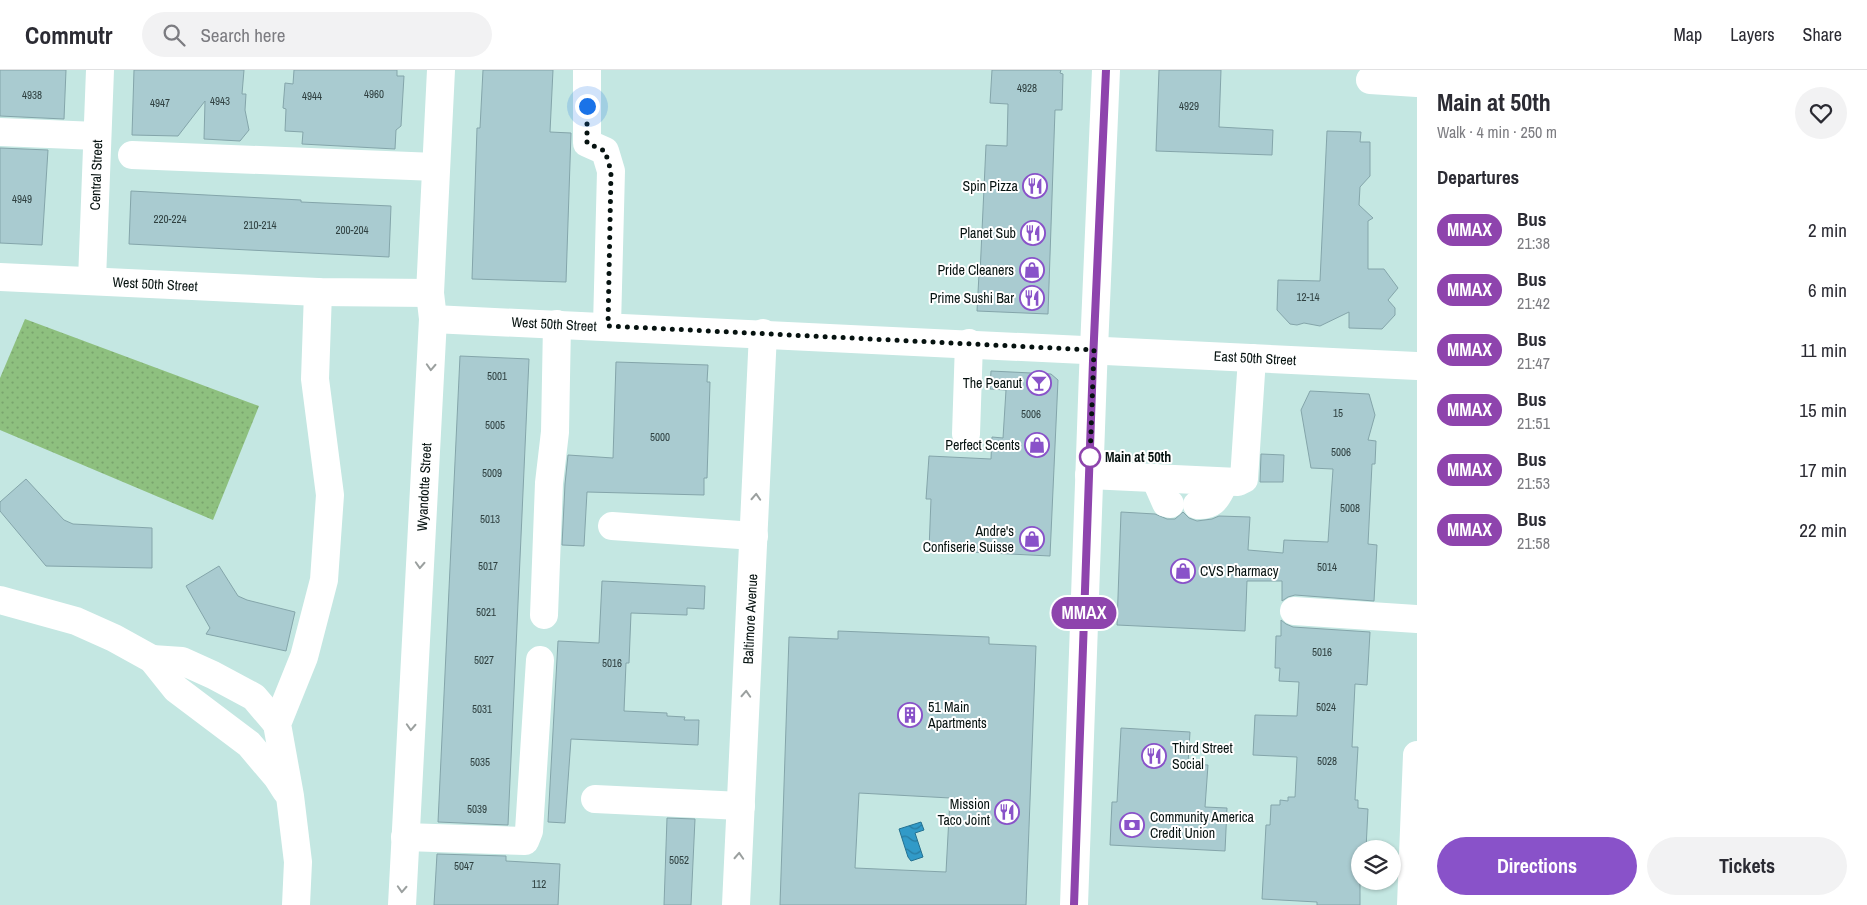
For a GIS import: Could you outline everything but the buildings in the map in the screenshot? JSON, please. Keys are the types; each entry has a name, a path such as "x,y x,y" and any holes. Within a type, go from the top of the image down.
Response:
{"street":[{"name":"Central Street","path":"92,280 100,70"},
{"name":"Wyandotte Street","path":"402,905 432,306 440,70"},
{"path":"588,70 587,143 605,151 611,171 608,326"},
{"path":"1074,905 1106,70"},
{"path":"1370,80 1417,83"},
{"path":"0,132 98,136"},
{"path":"132,155 436,168"},
{"name":"West 50th Street","path":"0,277 318,292 557,324 1094,350"},
{"path":"296,905 298,862 290,796 278,724 304,657 324,580 330,495 315,379 318,292"},
{"path":"544,615 548,483 555,432 557,324"},
{"name":"Baltimore Avenue","path":"736,905 763,334"},
{"path":"966,434 969,344"},
{"name":"East 50th Street","path":"1094,350 1417,366"},
{"path":"1089,475 1225,482 1238,482 1244,479 1246,474 1252,358"},
{"path":"1155,478 1162,498 1166,503 1170,504"},
{"path":"1197,505 1213,503 1225,482"},
{"path":"612,526 754,536"},
{"path":"0,600 76,621 114,638 152,659 176,690 250,744 278,776 290,796"},
{"path":"1294,610 1417,619"},
{"path":"152,659 182,661 213,675 254,697 278,724"},
{"path":"405,837 525,841 529,831 540,660"},
{"path":"1411,905 1417,756"},
{"path":"595,800 741,806"}],"green space":[{"path":"25,319 259,406 213,520 0,430 0,378"}],"water":[{"path":"921,822 924,830 915,833 923,857 911,861 899,829"}],"bus line":[{"name":"MMAX","path":"1074,905 1093,361 1106,70"}],"place":[{"name":"Spin Pizza","path":"1035,186"},
{"name":"Planet Sub","path":"1033,233"},
{"name":"Pride Cleaners","path":"1032,270"},
{"name":"Prime Sushi Bar","path":"1032,298"},
{"name":"The Peanut","path":"1039,383"},
{"name":"Perfect Scents","path":"1037,445"},
{"name":"Main at 50th","path":"1090,457"},
{"name":"Andre's Confiserie Suisse","path":"1032,539"},
{"name":"CVS Pharmacy","path":"1183,571"},
{"name":"51 Main Apartments","path":"910,715"},
{"name":"Third Street Social","path":"1154,756"},
{"name":"Mission Taco Joint","path":"1007,812"},
{"name":"Community America Credit Union","path":"1132,825"}],"route":[{"path":"587,106 587,143 605,151 611,171 608,326 1094,350 1090,459 1090,457"}]}
